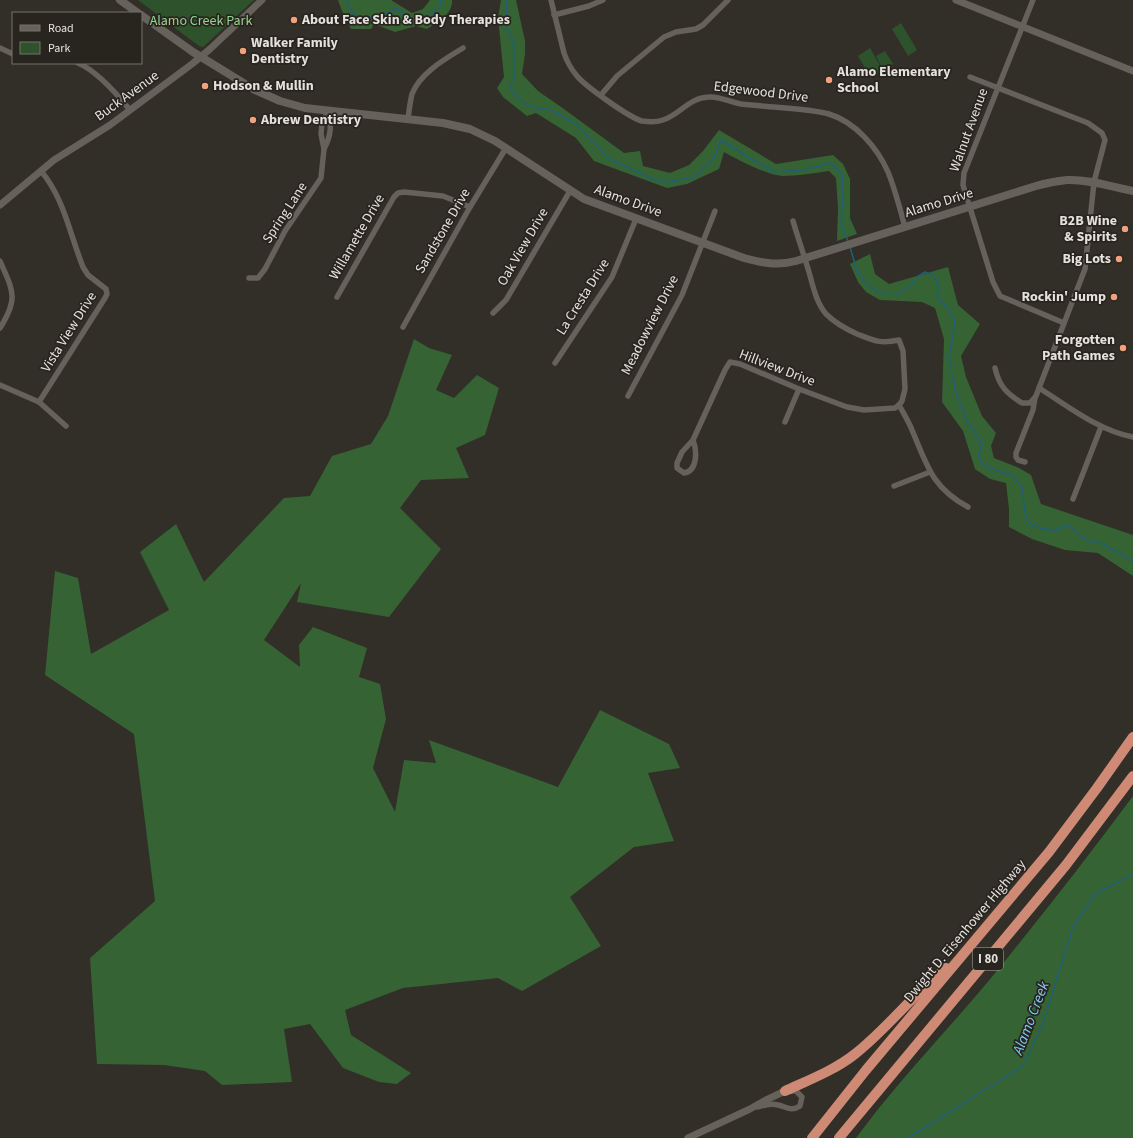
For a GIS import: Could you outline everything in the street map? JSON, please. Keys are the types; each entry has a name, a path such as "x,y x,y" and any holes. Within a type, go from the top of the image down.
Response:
{"highway":[{"name":"Dwight D. Eisenhower Highway","path":"812,1138 848,1092 1049,852 1133,737"},
{"name":"I 80","path":"839,1138 1066,865 1133,776"},
{"path":"785,1091 823,1074 855,1054 885,1027 931,980 963,954"}],"main road":[{"path":"120,0 137,12"},
{"name":"Alamo Drive","path":"142,16 201,57 263,94 292,105 328,111 459,126 482,134 506,148 584,199 750,260 766,263 780,264 805,259 1036,186 1053,182 1069,180 1094,182 1133,191"}],"street":[{"name":"Buck Avenue","path":"0,205 54,160 93,136 201,57 262,0"},
{"name":"Edgewood Drive","path":"551,0 564,53 570,66 582,82 620,109 642,121 654,122 664,120 688,103 698,98 710,97 742,104 827,113 842,119 862,135 883,162 888,173 905,227"},
{"path":"554,15 589,6 603,0"},
{"path":"602,95 617,76 664,37 676,32 696,29 703,25 728,0"},
{"path":"956,0 1133,71"},
{"name":"Walnut Avenue","path":"1033,0 964,172 963,185 993,282 1000,296 1064,323"},
{"path":"0,48 12,54"},
{"path":"408,119 413,94 419,83 429,71 464,48"},
{"path":"80,64 97,75 130,110"},
{"path":"970,77 1088,123 1102,133 1105,140 1094,182 1086,253 1086,269 1039,388 1033,410 1016,453 1018,460 1025,462"},
{"name":"Spring Lane","path":"249,278 258,278 265,269 285,230 321,178 324,149 321,134 322,123 328,111"},
{"name":"Spring Lane","path":"324,149 330,138 331,122 328,111"},
{"name":"Sandstone Drive","path":"403,327 470,207 506,148"},
{"name":"Vista View Drive","path":"39,402 94,317 107,294 106,289 88,275 83,267 61,204 53,187 41,171"},
{"name":"Oak View Drive","path":"493,313 506,300 570,191"},
{"name":"Willamette Drive","path":"337,297 398,192 443,196 470,207"},
{"name":"Meadowview Drive","path":"628,396 682,295 715,211"},
{"name":"La Cresta Drive","path":"554,363 612,277 636,218"},
{"path":"793,221 815,294 826,314 845,328 879,342 887,343 899,340 903,351 905,389 902,401 899,405 912,429 930,472 945,491 957,501 968,507"},
{"path":"0,261 9,282 12,307 0,328"},
{"name":"Hillview Drive","path":"693,440 724,370 730,362 740,364 847,407 864,410 895,408 899,405"},
{"path":"995,368 997,376 1006,392 1016,400 1022,403 1030,403 1036,396"},
{"path":"0,385 39,402 66,426"},
{"path":"1039,388 1101,428 1133,437"},
{"path":"785,422 799,389"},
{"path":"1073,499 1101,428"},
{"path":"693,440 696,448 696,456 689,472 684,474 677,468 677,463 682,452 693,440"},
{"path":"894,486 930,472"},
{"path":"688,1138 785,1091 796,1091 800,1094 802,1101 800,1106 791,1110 777,1105 766,1105 750,1109"}],"green space":[{"name":"Alamo Creek Park","path":"138,0 254,0 203,47 199,46"},
{"path":"338,0 391,0 412,13 423,9 430,0 452,0 452,5 444,17 427,29 416,26 395,32 374,24 371,29 351,29"},
{"path":"501,0 516,0 525,41 522,74 538,91 624,153 640,151 643,166 670,173 689,165 703,151 719,130 776,164 833,155 843,164 850,179 850,218 857,234 837,241 838,208 836,178 829,171 794,176 776,175 753,167 724,152 719,169 687,184 667,188 594,161 576,138 536,113 527,116 503,97 497,88 504,77 498,18"},
{"path":"901,23 917,50 908,56 892,29"},
{"path":"870,48 883,71 871,78 858,56"},
{"path":"885,51 893,64 883,70 876,56"},
{"path":"870,254 875,274 889,284 948,267 958,305 980,324 961,356 966,377 982,416 996,433 991,446 994,458 1019,468 1031,475 1041,504 1133,535 1133,576 1098,553 1065,550 1032,539 1009,527 1009,509 1006,483 990,479 975,469 963,431 942,402 944,339 935,308 922,302 880,300 866,292 858,282 850,264"},
{"path":"414,339 429,348 452,355 436,390 454,398 477,375 499,388 485,435 456,448 469,478 421,480 400,508 441,549 389,617 297,602 301,583 264,640 300,667 299,645 313,627 367,648 359,677 380,684 386,719 373,768 395,812 404,760 436,763 429,740 558,787 600,710 669,744 680,768 648,773 674,841 634,847 570,897 601,946 522,991 498,978 403,988 345,1010 351,1035 411,1073 397,1084 379,1082 343,1068 310,1024 284,1029 292,1082 222,1085 205,1071 164,1065 97,1064 90,958 155,901 134,734 45,675 55,571 78,578 91,654 169,610 140,552 176,524 204,582 284,498 310,496 332,456 371,444 388,416"},
{"path":"1133,796 1133,1138 856,1138 888,1097 974,998 1009,955 1081,865"}],"waterway":[{"name":"Alamo Creek","path":"347,0 352,12 360,19 382,15 396,9 416,21 428,17 440,7 441,0"},
{"name":"Alamo Creek","path":"507,0 506,24 514,44 514,76 510,87 519,99 531,107 549,109 576,124 608,158 659,182 693,178 714,158 721,140 775,172 803,170 831,163 842,175 843,193 841,224 848,241"},
{"name":"Alamo Creek","path":"850,247 857,271 866,284 879,293 899,294 913,284 917,277 925,272 935,276 938,286 937,296 948,309 955,322 949,357 955,390 966,419 982,444 978,456 986,467 1012,475 1022,487 1025,512 1029,523 1038,527 1052,530 1057,530 1068,525 1083,538 1103,544 1133,561"},
{"name":"Alamo Creek","path":"908,1138 1023,1066 1042,1026 1073,927 1095,894 1133,874"}],"place":[{"name":"About Face Skin & Body Therapies","path":"294,20"},
{"name":"Walker Family Dentistry","path":"243,51"},
{"name":"Alamo Elementary School","path":"829,80"},
{"name":"Hodson & Mullin","path":"205,86"},
{"name":"Abrew Dentistry","path":"253,120"},
{"name":"B2B Wine & Spirits","path":"1125,229"},
{"name":"Big Lots","path":"1119,259"},
{"name":"Rockin' Jump","path":"1114,297"},
{"name":"Forgotten Path Games","path":"1123,348"}]}
